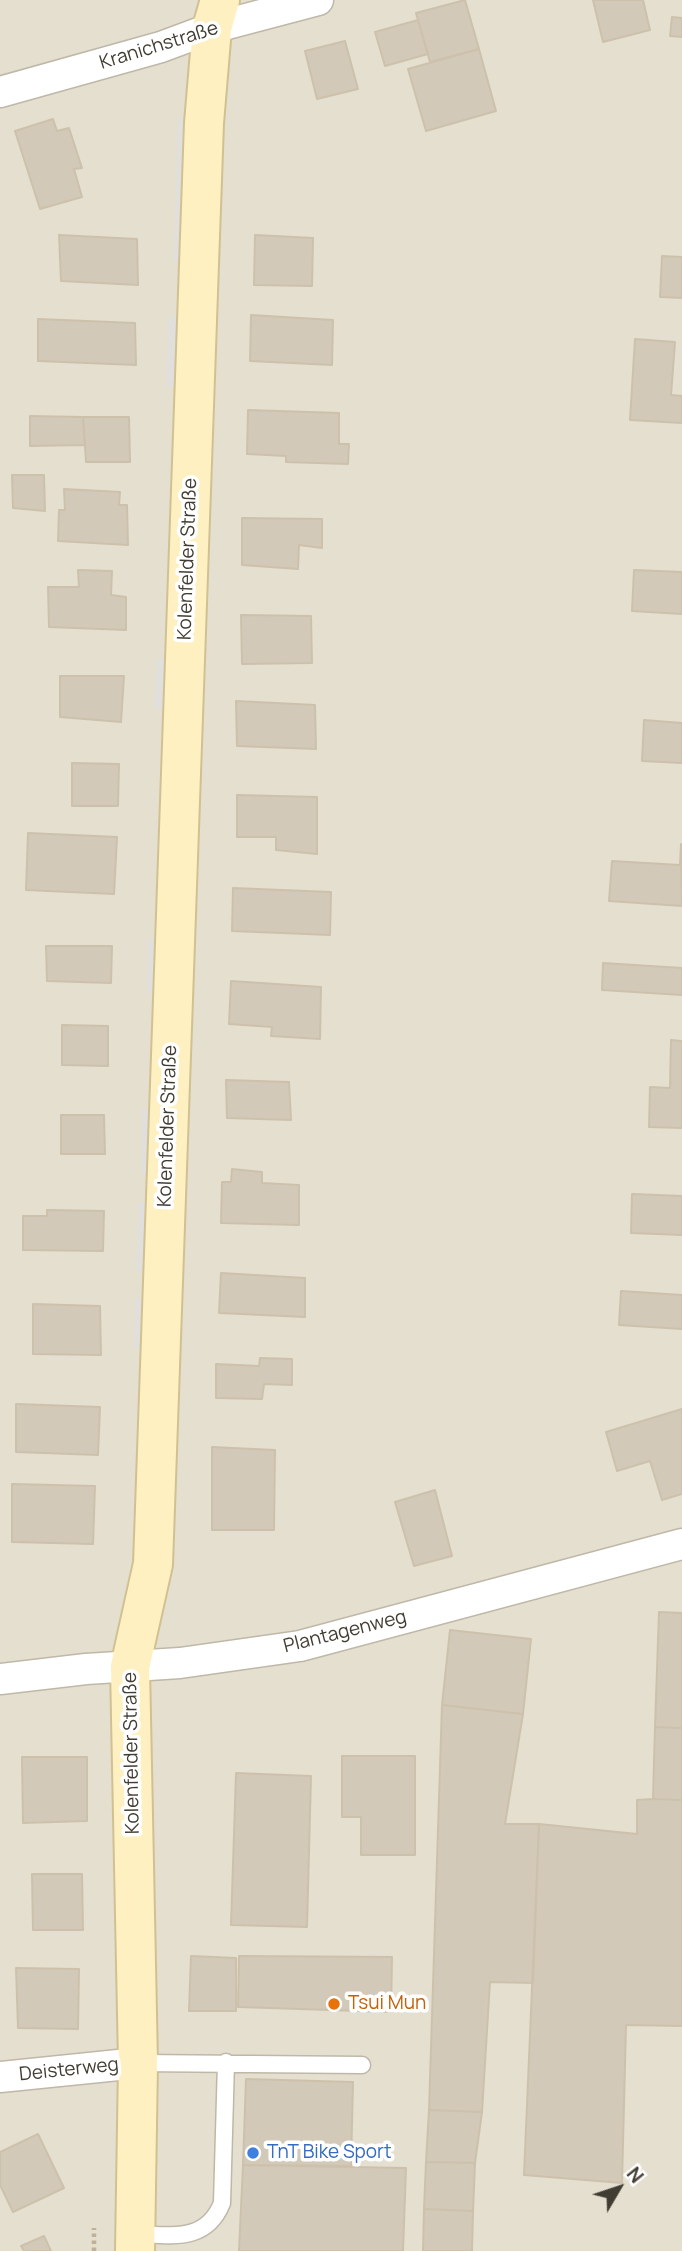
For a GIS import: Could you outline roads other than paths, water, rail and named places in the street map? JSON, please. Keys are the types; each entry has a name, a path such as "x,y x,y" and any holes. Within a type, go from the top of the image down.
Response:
{"main road":[{"name":"Kolenfelder Straße","path":"135,2243 138,2063 130,1667 153,1564 204,123 216,14"}],"street":[{"name":"Kranichstraße","path":"0,92 161,47 216,14 318,0"},
{"name":"Plantagenweg","path":"0,1679 86,1669 180,1663 299,1646 682,1544"},
{"name":"Deisterweg","path":"0,2077 138,2063"}],"lane":[{"path":"135,2243 185,2234 208,2226 217,2217 222,2203 226,2062"},
{"path":"138,2063 362,2065"}],"place":[{"name":"Tsui Mun","path":"334,2004"},
{"name":"TnT Bike Sport","path":"253,2153"}]}
